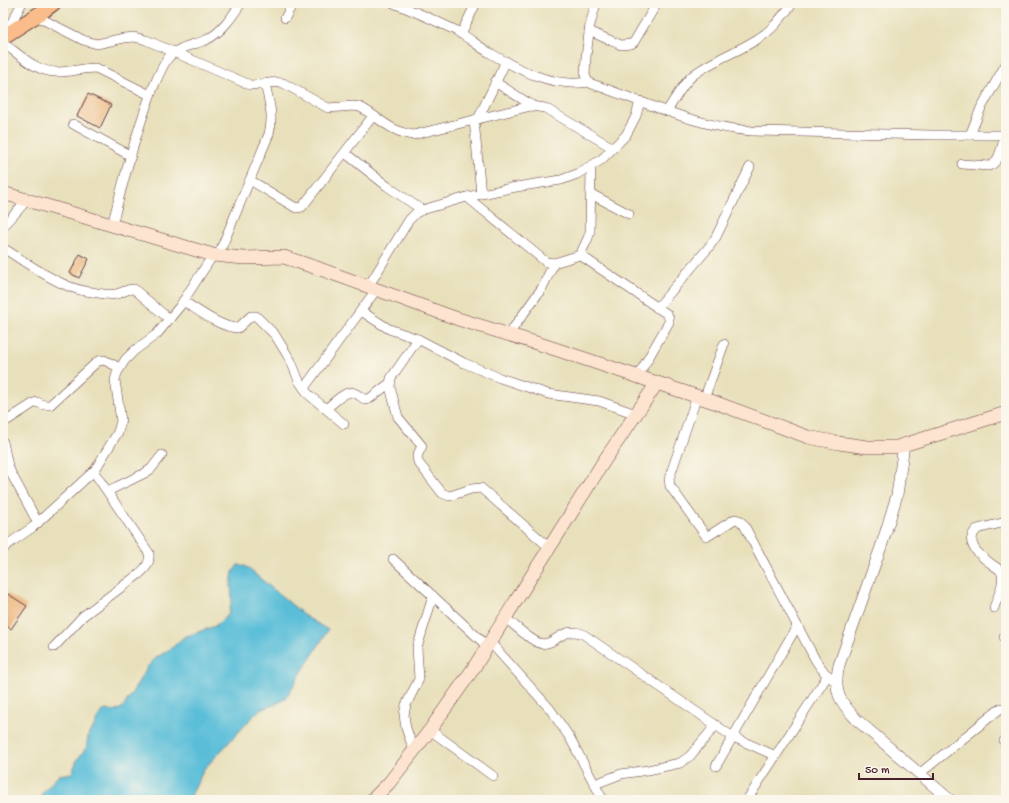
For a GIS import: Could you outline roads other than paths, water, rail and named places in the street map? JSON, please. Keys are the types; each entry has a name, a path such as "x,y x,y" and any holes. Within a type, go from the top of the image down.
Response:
{"main road":[{"path":"4,38 54,3"},
{"path":"3,193 216,255 244,258 284,257 458,319 509,334 701,397 808,437 867,447 888,447 904,444 1006,413"},
{"path":"372,800 389,783 430,730 505,618 604,461 657,383"}],"street":[{"path":"22,3 4,38 41,69 49,72 60,72 96,68 150,95"},
{"path":"112,225 150,95 169,56 180,49 206,40 217,33 241,3"},
{"path":"285,18 293,3"},
{"path":"393,3 461,34 490,53 536,76 564,83 588,82 690,119 730,129 847,133 1005,135 998,158 993,165 962,164"},
{"path":"461,34 476,3"},
{"path":"588,82 585,75 589,31 596,3"},
{"path":"589,31 621,45 630,44 634,42 657,3"},
{"path":"667,111 692,76 760,38 778,21 793,3"},
{"path":"36,16 83,40 97,44 134,37 146,40 250,85 277,82 283,83 328,108 360,106 393,130 403,134 413,135 533,106 545,108 613,148"},
{"path":"481,194 476,119 506,61"},
{"path":"970,135 981,108 1006,64"},
{"path":"495,82 533,106"},
{"path":"3,550 7,545 38,523 94,472 108,452 118,432 121,421 115,380 117,373 130,355 156,334 169,319 183,302 216,255 250,180 272,124 272,114 265,84"},
{"path":"304,388 361,311 409,220 416,213 467,197 561,180 577,174 601,160 626,134 636,116 640,101"},
{"path":"250,180 299,208 302,207 374,116"},
{"path":"73,124 131,156"},
{"path":"345,152 387,186 422,210"},
{"path":"580,255 590,232 592,166"},
{"path":"657,308 716,237 750,167"},
{"path":"591,194 629,214"},
{"path":"467,197 546,262 554,263 580,255 667,314 669,322 638,376"},
{"path":"3,227 27,200"},
{"path":"3,248 59,282 83,291 115,294 128,289 134,289 169,319"},
{"path":"509,334 542,288 554,263"},
{"path":"183,302 225,326 233,328 238,328 251,316 256,316 275,335 291,361 299,381 308,394 344,424"},
{"path":"361,311 390,329 418,339 464,363 500,378 548,394 598,401 636,414"},
{"path":"418,339 391,378 390,383 394,407 398,417 422,446 417,456 418,462 442,493 449,496 471,489 481,488 550,548"},
{"path":"724,344 671,473 669,480 670,486 706,536 735,519 739,520 744,525 816,661 832,679 837,694 848,711 950,800"},
{"path":"3,423 34,403 37,402 44,405 50,405 98,361 104,360 120,368"},
{"path":"326,409 350,392 354,392 366,400 369,399 390,383"},
{"path":"3,442 10,471 38,523"},
{"path":"747,800 776,756 832,679 839,666 882,544 897,495 904,444"},
{"path":"108,491 145,473 151,469 162,455"},
{"path":"54,647 83,616 139,574 147,567 150,560 149,553 94,472"},
{"path":"994,608 1002,584 1002,573 975,550 972,537 978,529 1006,522"},
{"path":"393,559 488,644 550,709 602,781 603,800"},
{"path":"414,751 406,728 404,715 406,705 419,679 417,648 434,596"},
{"path":"505,618 539,643 548,643 562,634 576,631 733,737 776,756"},
{"path":"716,766 797,626"},
{"path":"919,774 1001,708"},
{"path":"602,781 622,774 680,763 690,756 716,725"},
{"path":"430,730 493,776"}],"water":[{"path":"238,565 245,566 308,618 328,630 285,699 274,705 259,710 204,769 189,800 40,800 43,792 59,775 72,773 77,760 86,748 89,733 101,712 107,710 117,711 124,706 148,666 156,658 173,647 184,637 215,626 228,615 232,600 231,585 233,572"}]}
